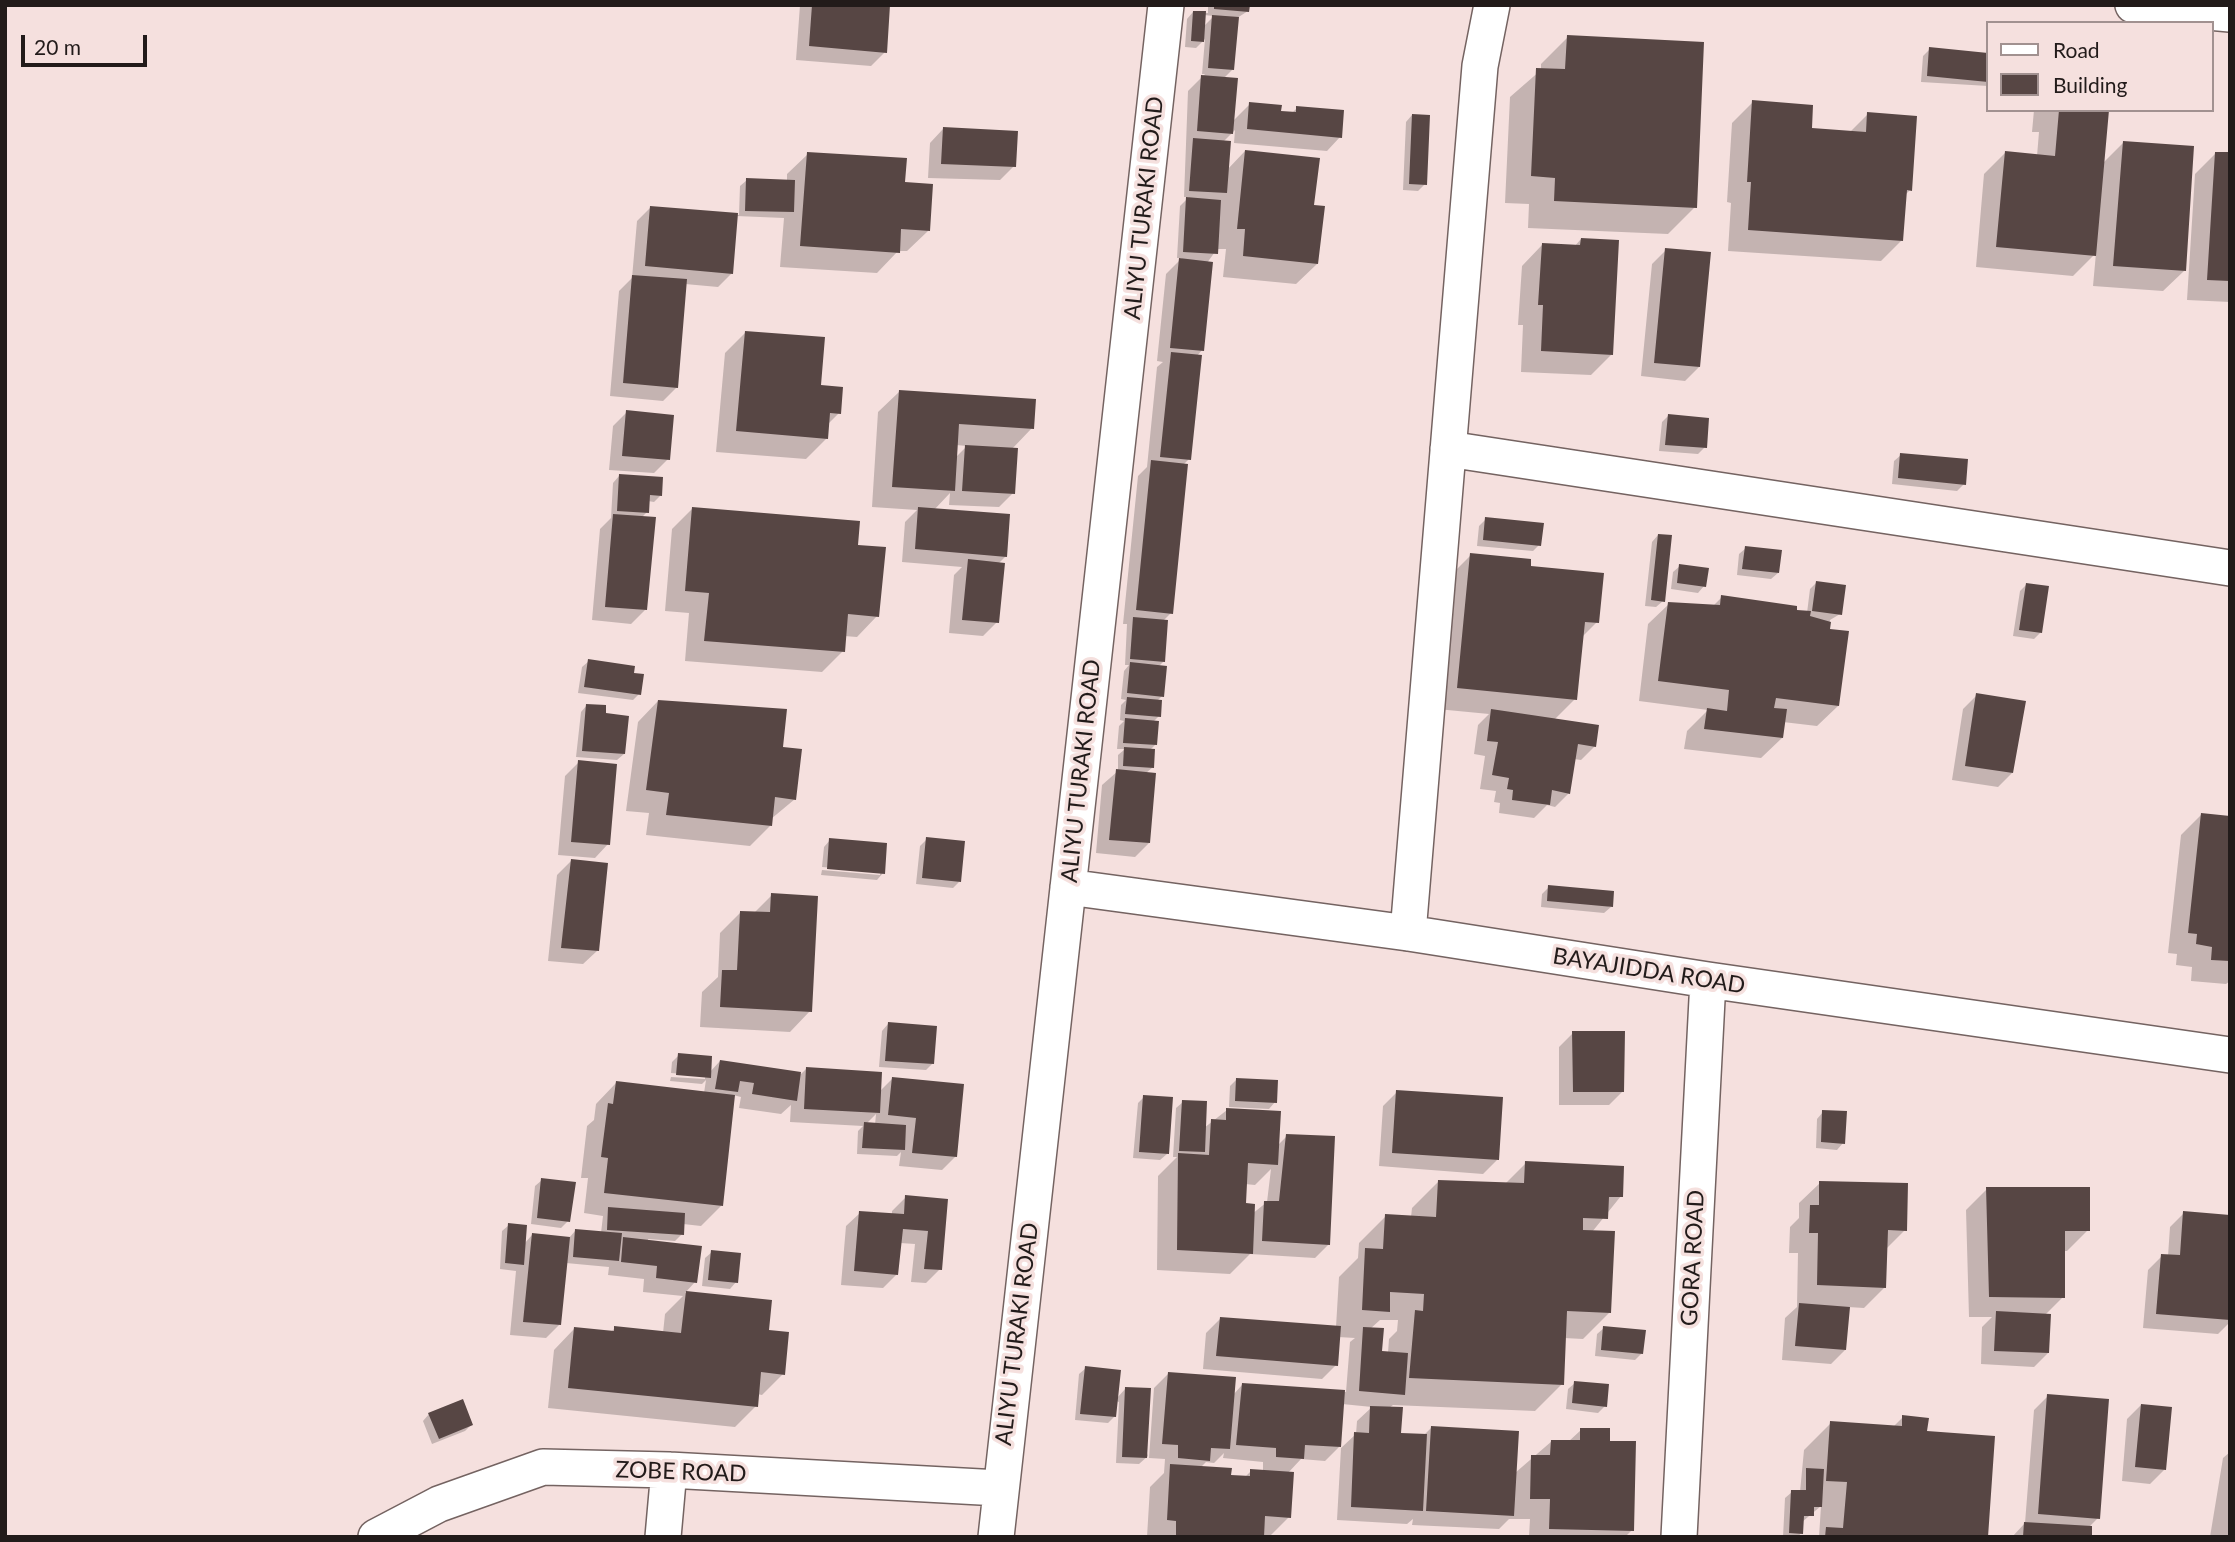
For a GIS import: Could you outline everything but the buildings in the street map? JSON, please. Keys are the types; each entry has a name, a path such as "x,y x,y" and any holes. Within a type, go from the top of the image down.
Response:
{"street":[{"name":"ALIYU TURAKI ROAD","path":"996,1537 999,1488 1166,5"},
{"path":"1408,933 1480,66 1492,5"},
{"path":"2133,5 2230,14"},
{"path":"1448,449 2230,568"},
{"name":"BAYAJIDDA ROAD","path":"1068,887 1408,933 1708,980 2230,1055"},
{"name":"GORA ROAD","path":"1679,1537 1708,980"},
{"name":"ZOBE ROAD","path":"376,1537 439,1504 543,1467 668,1470 999,1488"},
{"path":"663,1537 668,1470"}]}
